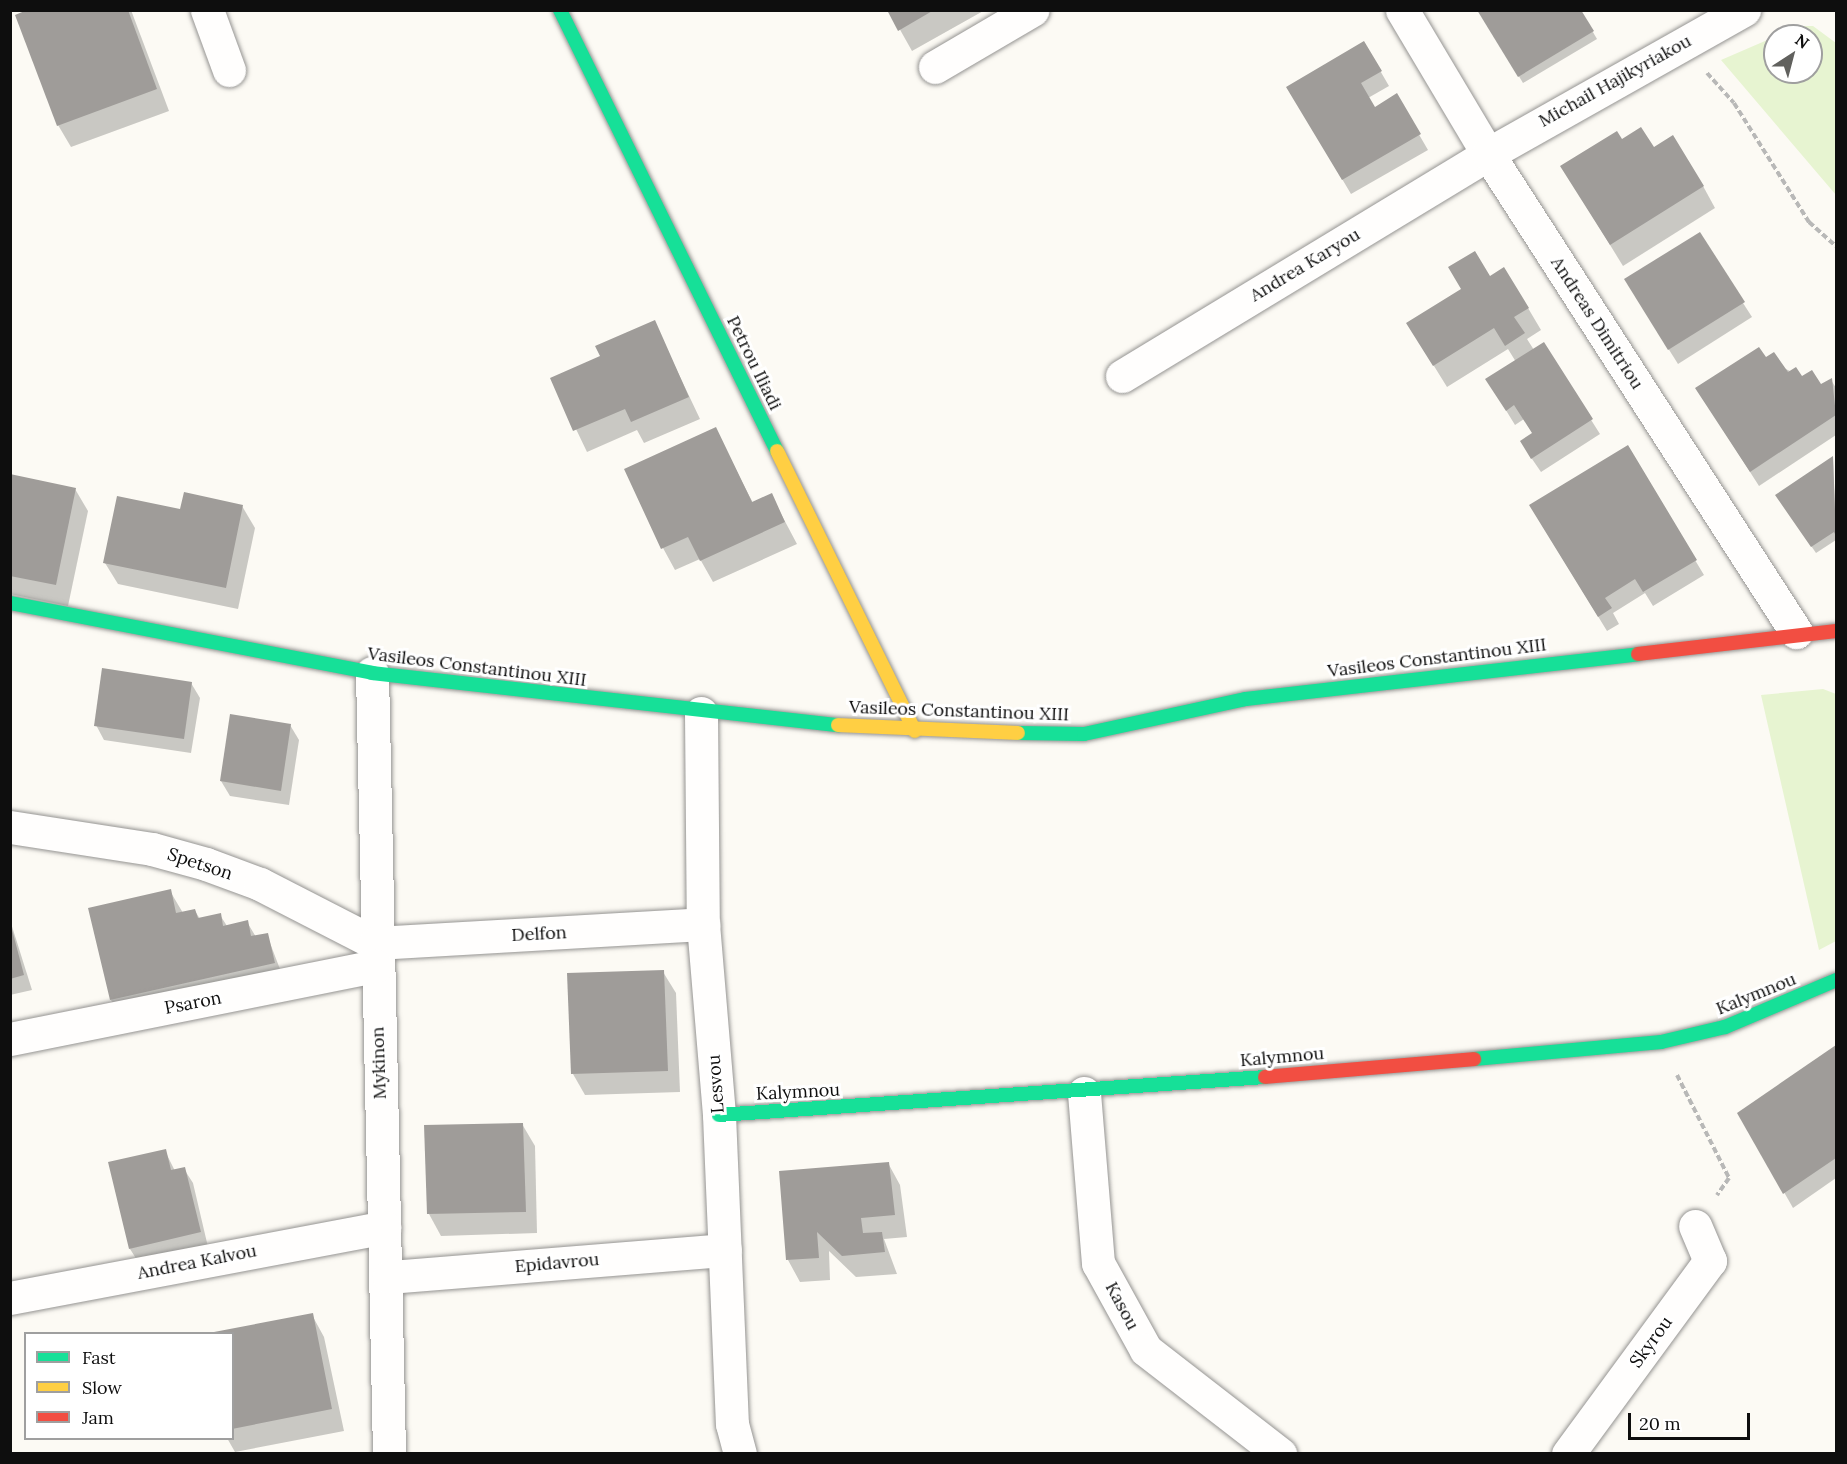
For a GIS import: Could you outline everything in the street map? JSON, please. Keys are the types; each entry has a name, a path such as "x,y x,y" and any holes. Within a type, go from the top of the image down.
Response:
{"street":[{"path":"207,10 229,70"},
{"name":"Petrou Iliadi","path":"560,10 915,731"},
{"path":"935,67 1032,10"},
{"name":"Andreas Dimitriou","path":"1402,10 1488,153 1796,632"},
{"name":"Michail Hajikyriakou","path":"1488,153 1744,10"},
{"name":"Andrea Karyou","path":"1122,376 1488,153"},
{"name":"Vasileos Constantinou XIII","path":"10,603 372,673 701,713 915,731 1084,734 1246,699 1796,632 1836,631"},
{"name":"Mykinon","path":"372,673 375,955 384,1227 389,1277 390,1454"},
{"name":"Lesvou","path":"701,713 703,924 719,1114 732,1424 740,1454"},
{"name":"Spetson","path":"10,827 152,849 206,864 260,884 375,955"},
{"name":"Delfon","path":"375,955 703,924"},
{"name":"Psaron","path":"10,1039 375,955"},
{"name":"Kalymnou","path":"719,1114 1084,1093 1661,1042 1725,1027 1836,980"},
{"name":"Kasou","path":"1084,1093 1098,1263 1140,1341 1280,1454"},
{"name":"Skyrou","path":"1568,1454 1710,1261 1695,1226"},
{"name":"Andrea Kalvou","path":"10,1298 384,1227"},
{"name":"Epidavrou","path":"389,1277 725,1250"}],"path":[{"path":"1680,44 1734,103 1809,222 1836,246"},
{"path":"1661,1042 1729,1178 1695,1226"}],"green space":[{"path":"1823,33 1836,43 1836,195 1721,60 1763,42 1763,84 1823,84"},
{"path":"1823,689 1836,694 1836,941 1819,950 1761,695"}],"building":[{"path":"27,10 128,10 157,89 57,126 15,15"},
{"path":"887,10 934,10 898,31"},
{"path":"1477,10 1581,10 1594,31 1518,77"},
{"path":"1364,41 1382,71 1361,83 1375,107 1397,93 1421,134 1342,180 1286,87"},
{"path":"1641,127 1654,147 1673,135 1704,186 1610,245 1560,166 1617,131 1622,139"},
{"path":"1700,232 1745,302 1668,350 1624,279"},
{"path":"1475,251 1490,276 1504,267 1529,308 1514,317 1525,333 1505,346 1494,328 1433,366 1406,323 1461,289 1448,267"},
{"path":"655,320 689,397 631,422 625,409 573,431 550,378 600,356 595,346"},
{"path":"1544,342 1593,419 1531,459 1520,441 1532,433 1514,405 1506,411 1485,379"},
{"path":"1759,347 1766,357 1774,352 1788,372 1796,367 1802,376 1812,370 1821,384 1832,378 1836,415 1750,472 1695,388"},
{"path":"716,427 752,502 772,493 785,522 700,561 688,537 661,549 624,469"},
{"path":"1628,445 1697,560 1643,592 1635,579 1605,598 1612,608 1598,617 1529,505"},
{"path":"1833,456 1836,536 1834,532 1811,547 1775,495"},
{"path":"10,474 76,488 56,585 10,576"},
{"path":"184,492 243,505 226,588 103,563 117,496 180,509"},
{"path":"102,668 192,682 184,739 94,726"},
{"path":"230,714 291,724 281,791 220,781"},
{"path":"171,889 176,913 195,909 198,918 221,913 223,926 248,920 251,936 268,933 275,963 110,1000 88,908"},
{"path":"10,922 24,975 10,979"},
{"path":"664,970 668,1071 571,1074 567,973"},
{"path":"1836,1045 1836,1158 1783,1194 1737,1113"},
{"path":"523,1123 526,1212 427,1214 424,1125"},
{"path":"166,1149 171,1170 185,1167 201,1232 129,1249 108,1162"},
{"path":"889,1162 895,1215 861,1218 863,1233 882,1232 885,1252 842,1256 817,1232 819,1258 786,1260 779,1171"},
{"path":"313,1313 332,1409 234,1429 234,1332 214,1332"}],"traffic: fast":[{"path":"560,10 777,451"},
{"path":"10,603 372,673 838,725"},
{"path":"1018,733 1084,734 1246,699 1638,654"},
{"path":"1474,1059 1661,1042 1725,1027 1836,980"},
{"path":"719,1115 1265,1077"}],"traffic: slow":[{"path":"777,451 915,731"},
{"path":"838,725 1018,733"}],"traffic: jam":[{"path":"1638,654 1836,631"},
{"path":"1265,1077 1474,1059"}]}
